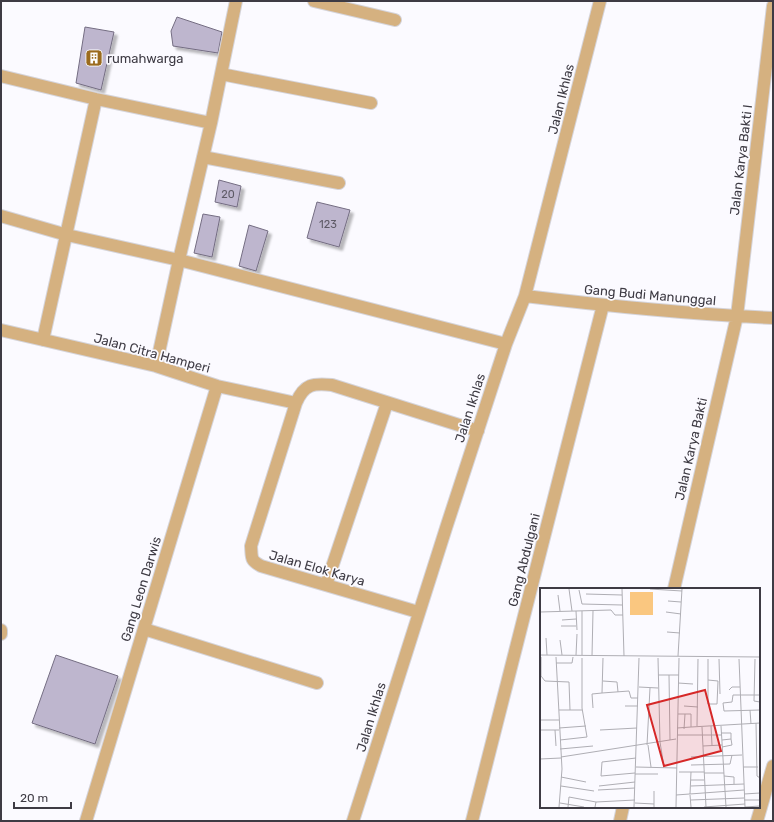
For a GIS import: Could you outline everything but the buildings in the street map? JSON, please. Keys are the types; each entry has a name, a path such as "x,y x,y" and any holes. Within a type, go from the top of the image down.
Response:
{"street":[{"path":"156,366 211,123 236,1"},
{"path":"314,1 395,20"},
{"name":"Jalan Ikhlas","path":"353,821 418,612 506,344 525,296 600,1"},
{"name":"Jalan Karya Bakti I","path":"737,316 773,6"},
{"path":"221,74 371,103"},
{"path":"1,76 96,99 211,123"},
{"path":"43,340 96,99"},
{"path":"203,157 339,183"},
{"path":"1,216 67,235 179,260 506,344"},
{"name":"Gang Budi Manunggal","path":"525,296 603,305 773,318"},
{"name":"Gang Abdulgani","path":"472,821 603,305"},
{"name":"Jalan Karya Bakti","path":"674,588 737,316"},
{"name":"Jalan Citra Hamperi","path":"1,330 156,366 217,386 296,403"},
{"name":"Jalan Elok Karya","path":"387,403 332,385 311,385 304,390 296,403 251,546 252,558 253,562 261,566 418,612"},
{"name":"Gang Leon Darwis","path":"86,821 91,799 217,386"},
{"path":"326,585 387,403 478,431"},
{"path":"144,629 317,682"},
{"path":"757,821 773,766"},
{"path":"620,821 623,808"}],"place":[{"name":"rumahwarga","path":"94,58"}]}
